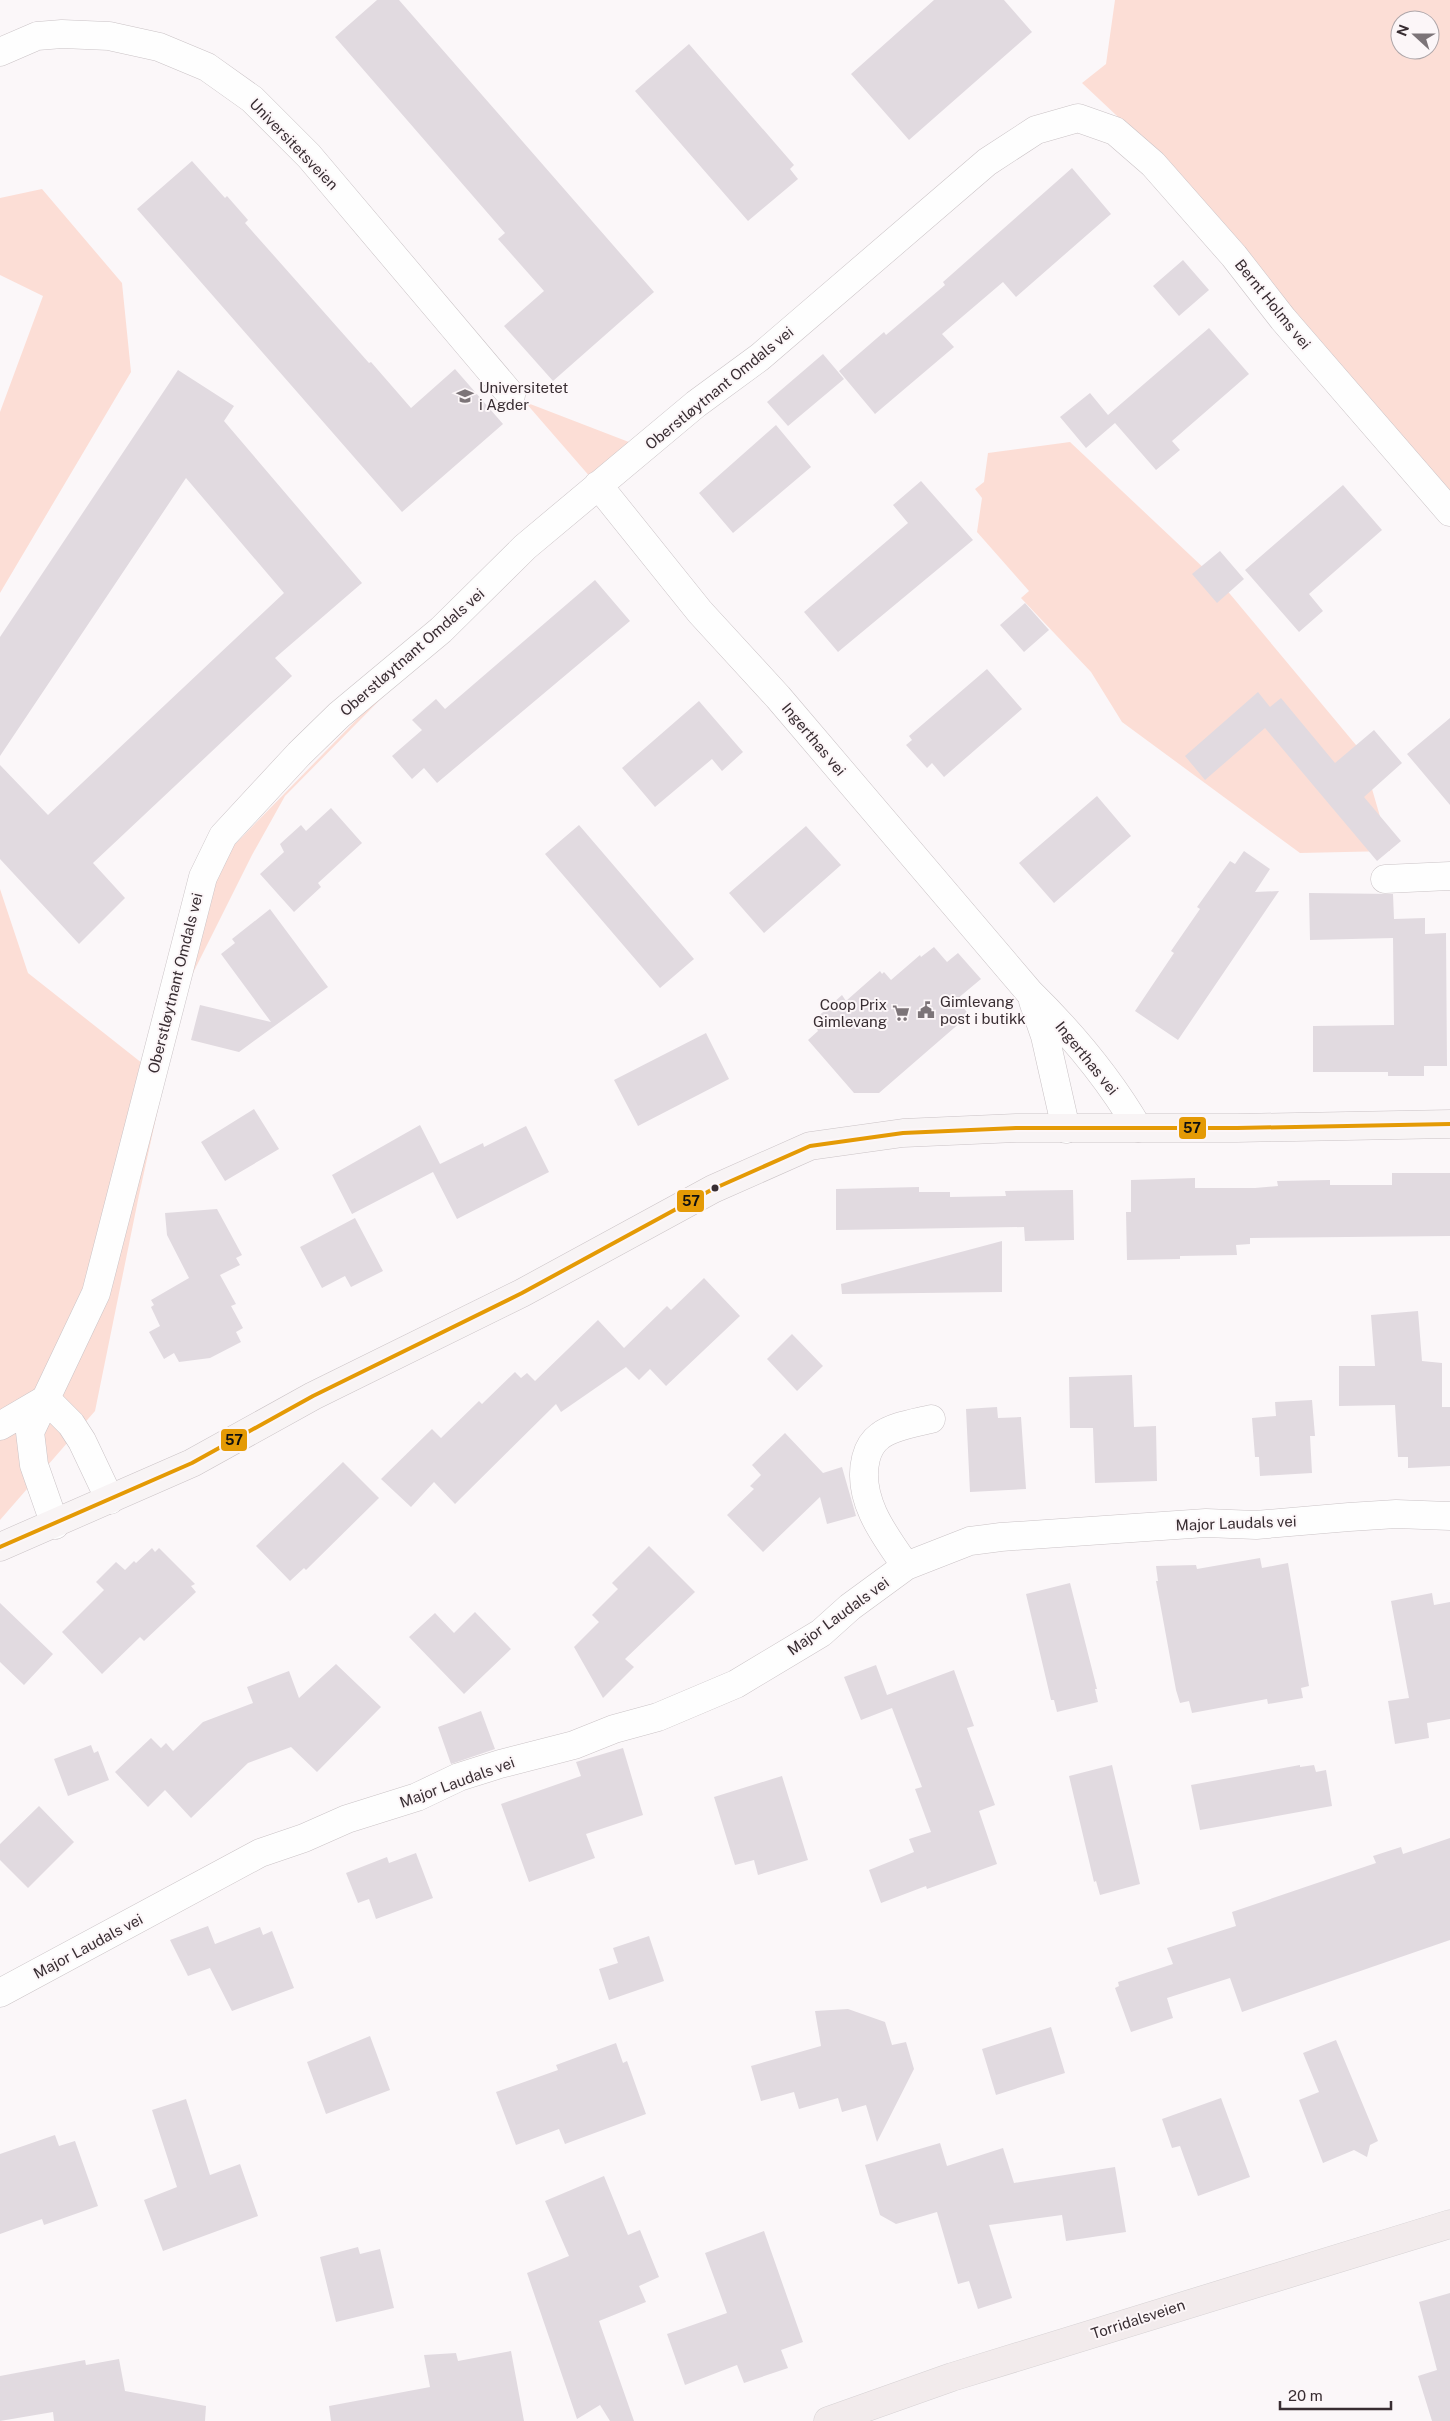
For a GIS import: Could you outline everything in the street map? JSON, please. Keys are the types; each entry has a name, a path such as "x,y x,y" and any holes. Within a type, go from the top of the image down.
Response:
{"main road":[{"name":"Torridalsveien","path":"828,2421 952,2377 1450,2224"}],"street":[{"name":"Universitetsveien","path":"0,52 37,36 62,34 109,36 159,47 207,67 252,99 309,156 511,395"},
{"name":"Oberstløytnant Omdals vei","path":"55,1525 34,1465 30,1432 96,1292 203,877 222,836 339,715 441,630 526,547 598,486 696,404 760,357 987,162 1036,130 1078,118"},
{"name":"Bernt Holms vei","path":"1078,118 1115,131 1153,164 1234,256 1282,319 1395,446 1450,512"},
{"name":"Ingerthas vei","path":"598,486 700,612 778,697 1030,993 1068,1031 1118,1094 1138,1128"},
{"path":"1385,878 1450,876"},
{"name":"Ingerthas vei","path":"1030,993 1045,1036 1066,1129"},
{"path":"0,1547 55,1525 192,1463 313,1396 522,1293 713,1189 810,1146 904,1132 1016,1128 1238,1128 1450,1124"},
{"path":"0,1426 46,1399 71,1424 82,1440 110,1500"},
{"path":"906,1566 887,1539 869,1504 863,1471 868,1450 880,1436 931,1419"},
{"name":"Major Laudals vei","path":"0,1993 260,1853 304,1838 348,1819 417,1797 468,1775 500,1764 574,1745 614,1729 658,1717 736,1684 821,1633 906,1566 970,1541 1001,1537 1206,1523 1256,1525 1349,1516 1396,1514 1450,1516"}],"shaded area":[{"path":"1115,0 1450,0 1450,510 1151,148 1082,83 1106,64"},
{"path":"42,189 122,283 131,372 0,593 0,412 43,296 0,275 0,198"},
{"path":"525,402 647,449 436,643 285,796 252,855 184,991 139,1195 95,1411 0,1520 0,889 28,973 152,1071 203,877 525,547 598,486"},
{"path":"1070,442 1225,588 1361,751 1390,851 1300,853 1122,722 1091,672 1021,598 1029,591 977,532 982,498 975,489 984,482 988,453"}],"building":[{"path":"377,0 399,0 654,292 553,381 504,326 544,291 498,239 505,233 335,37"},
{"path":"934,0 1004,0 1032,32 909,140 851,74"},
{"path":"689,44 794,165 790,169 798,179 748,221 635,91"},
{"path":"192,161 225,198 227,196 248,220 245,223 411,408 455,369 503,424 402,512 137,209"},
{"path":"1072,168 1111,214 1016,297 1003,282 942,334 954,347 875,414 839,371 884,332 886,335 945,285 943,282"},
{"path":"1183,260 1209,290 1179,316 1153,286"},
{"path":"1209,328 1249,374 1172,441 1180,450 1156,470 1115,423 1086,448 1060,417 1090,393 1108,415"},
{"path":"823,354 844,379 788,426 767,402"},
{"path":"178,370 234,406 224,421 362,583 275,658 292,676 93,863 125,898 79,944 0,859 0,765 48,815 284,593 186,478 0,756 0,637"},
{"path":"776,425 811,467 733,533 699,493"},
{"path":"921,481 973,540 838,652 804,612 908,523 893,505"},
{"path":"1343,485 1382,530 1309,594 1323,611 1299,632 1245,570"},
{"path":"1220,551 1244,579 1217,603 1192,574"},
{"path":"595,580 630,621 437,783 424,768 412,779 392,756 422,730 412,720 436,699 445,709"},
{"path":"1025,603 1049,630 1024,652 1000,625"},
{"path":"987,669 1022,709 944,777 932,763 927,768 906,745 912,740 909,736"},
{"path":"1258,692 1270,707 1281,698 1335,763 1374,730 1402,763 1364,797 1401,841 1377,861 1265,728 1205,780 1185,756"},
{"path":"699,701 743,752 722,771 712,759 655,807 622,768"},
{"path":"1450,718 1450,805 1407,754"},
{"path":"1097,796 1131,836 1054,903 1019,863"},
{"path":"331,808 362,843 318,883 321,887 294,912 260,874 284,852 280,844 301,825 306,831"},
{"path":"579,825 694,959 660,988 545,854"},
{"path":"806,826 841,865 764,933 729,893"},
{"path":"1244,851 1270,869 1255,892 1279,891 1178,1040 1135,1011 1174,953 1171,951 1200,909 1197,907 1230,861 1235,864"},
{"path":"1309,893 1393,894 1394,919 1425,918 1425,934 1446,933 1447,1066 1424,1066 1424,1076 1388,1076 1388,1072 1313,1072 1313,1026 1394,1025 1393,938 1310,940"},
{"path":"270,909 328,987 239,1052 191,1040 200,1005 271,1022 221,954 235,943 232,939"},
{"path":"934,947 947,962 958,953 981,979 957,999 969,1015 879,1093 854,1093 808,1040 818,1031 813,1021 842,995 846,1001 880,971 882,974 884,972 891,980 920,955 921,957"},
{"path":"706,1033 729,1079 638,1126 614,1080"},
{"path":"254,1109 279,1149 225,1181 201,1142"},
{"path":"420,1125 440,1164 483,1143 484,1147 526,1126 549,1172 457,1219 433,1172 352,1214 332,1175"},
{"path":"1392,1173 1450,1173 1450,1236 1250,1238 1250,1244 1236,1245 1237,1255 1180,1256 1180,1259 1127,1260 1126,1212 1131,1212 1131,1180 1195,1178 1195,1188 1255,1188 1278,1186 1277,1181 1330,1180 1330,1185 1392,1185"},
{"path":"919,1187 919,1192 950,1192 950,1197 1006,1196 1005,1191 1073,1190 1074,1240 1025,1241 1024,1227 836,1230 836,1189"},
{"path":"217,1209 242,1255 236,1258 240,1265 220,1275 236,1304 231,1306 243,1328 236,1332 241,1342 210,1358 179,1362 174,1353 164,1359 149,1332 160,1326 151,1307 154,1305 151,1300 189,1278 167,1235 165,1213"},
{"path":"355,1218 383,1271 351,1287 345,1276 322,1288 300,1247"},
{"path":"1002,1241 1002,1292 842,1294 841,1284"},
{"path":"704,1278 740,1316 666,1386 650,1369 639,1380 626,1367 561,1412 556,1404 455,1504 434,1482 411,1507 381,1479 432,1429 441,1438 479,1401 482,1404 515,1372 521,1378 527,1373 535,1381 598,1320 624,1348 667,1306 671,1310"},
{"path":"1418,1311 1422,1361 1442,1363 1442,1407 1450,1407 1450,1466 1408,1468 1408,1457 1398,1457 1395,1405 1339,1406 1339,1366 1375,1366 1371,1315"},
{"path":"792,1334 823,1366 797,1391 767,1359"},
{"path":"1132,1375 1134,1427 1156,1426 1157,1481 1095,1483 1093,1428 1070,1428 1069,1377"},
{"path":"1312,1400 1315,1436 1310,1436 1312,1473 1260,1476 1259,1457 1255,1457 1252,1418 1276,1416 1275,1402"},
{"path":"997,1407 998,1418 1021,1417 1026,1489 970,1492 966,1409"},
{"path":"785,1433 823,1473 842,1467 856,1516 827,1524 820,1497 763,1552 727,1515 754,1489 750,1486 761,1475 752,1465"},
{"path":"343,1462 379,1498 306,1570 304,1568 290,1581 256,1546"},
{"path":"649,1546 695,1592 625,1659 634,1667 603,1698 574,1647 599,1622 592,1615 618,1589 612,1583"},
{"path":"152,1548 155,1552 159,1548 195,1584 191,1586 196,1592 144,1641 140,1637 102,1674 62,1632 104,1590 96,1582 116,1562 125,1570 134,1561 136,1563"},
{"path":"1260,1558 1262,1568 1288,1563 1309,1686 1301,1688 1303,1698 1268,1704 1267,1699 1192,1713 1189,1701 1180,1703 1176,1690 1156,1581 1158,1581 1156,1566 1196,1565 1197,1569"},
{"path":"1070,1583 1097,1689 1095,1689 1098,1702 1057,1712 1054,1700 1051,1700 1026,1594"},
{"path":"1432,1593 1434,1605 1450,1602 1450,1719 1427,1723 1429,1738 1395,1744 1388,1701 1409,1698 1391,1601"},
{"path":"0,1603 53,1654 24,1685 0,1662"},
{"path":"475,1612 511,1649 464,1694 409,1637 435,1613 454,1633"},
{"path":"336,1664 381,1707 317,1772 291,1747 248,1763 191,1818 165,1790 148,1807 115,1772 151,1738 161,1748 166,1743 173,1751 203,1722 253,1703 247,1687 289,1671 299,1698"},
{"path":"876,1665 887,1695 954,1670 974,1726 967,1728 995,1805 979,1811 997,1864 927,1889 926,1886 881,1903 869,1870 914,1852 909,1839 931,1832 915,1789 922,1787 892,1708 861,1720 844,1677"},
{"path":"481,1711 495,1749 451,1764 438,1727"},
{"path":"91,1745 94,1753 98,1751 109,1780 68,1796 54,1759"},
{"path":"623,1748 643,1815 586,1834 595,1858 529,1882 501,1804 581,1776 576,1762"},
{"path":"1112,1765 1140,1884 1100,1895 1096,1881 1094,1882 1069,1776"},
{"path":"1300,1765 1300,1767 1314,1765 1316,1772 1326,1770 1332,1806 1200,1830 1191,1785"},
{"path":"782,1776 808,1860 758,1875 754,1860 735,1865 714,1797"},
{"path":"39,1806 74,1842 28,1888 0,1860 0,1844"},
{"path":"1450,1838 1450,1940 1242,2012 1230,1978 1167,1998 1173,2018 1131,2032 1115,1988 1119,1986 1118,1982 1173,1964 1167,1948 1236,1926 1232,1912 1376,1863 1373,1856 1401,1847 1403,1854"},
{"path":"416,1853 433,1898 376,1919 369,1899 358,1903 346,1873 387,1857 389,1863"},
{"path":"208,1926 215,1944 260,1927 263,1935 272,1931 294,1988 232,2011 210,1968 188,1976 170,1940"},
{"path":"649,1936 664,1981 609,2000 599,1969 618,1963 613,1948"},
{"path":"848,2009 885,2022 892,2045 906,2042 914,2069 877,2142 866,2105 842,2112 838,2098 799,2109 794,2092 761,2101 751,2066 821,2046 815,2011"},
{"path":"1051,2027 1065,2073 996,2095 982,2049"},
{"path":"370,2036 390,2090 326,2114 307,2062"},
{"path":"1336,2040 1378,2141 1370,2145 1367,2157 1354,2150 1323,2163 1299,2100 1319,2092 1303,2053"},
{"path":"616,2043 623,2063 627,2061 646,2114 565,2144 559,2129 516,2145 496,2092 558,2070 556,2065"},
{"path":"1221,2098 1250,2177 1198,2196 1180,2146 1172,2148 1162,2119"},
{"path":"186,2099 210,2175 240,2164 258,2216 163,2251 144,2200 177,2187 152,2110"},
{"path":"55,2135 59,2146 75,2141 98,2206 44,2225 42,2219 0,2234 0,2154"},
{"path":"940,2143 947,2166 1003,2148 1014,2183 1115,2167 1126,2232 1066,2241 1062,2215 989,2225 1012,2298 978,2309 969,2281 958,2284 937,2212 896,2224 880,2215 865,2165"},
{"path":"604,2176 628,2235 640,2230 659,2277 639,2286 646,2302 599,2321 634,2421 610,2421 600,2405 577,2419 527,2273 569,2256 545,2201"},
{"path":"764,2231 803,2342 781,2350 788,2368 744,2383 737,2365 685,2385 667,2334 727,2313 705,2253"},
{"path":"358,2247 360,2254 380,2249 394,2308 336,2322 320,2257"},
{"path":"1450,2293 1450,2421 1432,2421 1418,2376 1437,2370 1419,2302"},
{"path":"511,2351 524,2421 331,2421 329,2406 430,2387 424,2355 456,2353 458,2361"},
{"path":"119,2359 125,2391 206,2406 205,2421 54,2421 53,2412 0,2421 0,2376 85,2360 86,2365"}],"transit line":[{"name":"57","path":"0,1547 192,1463 313,1396 522,1293 713,1189 810,1146 903,1133 1016,1128 1237,1128 1450,1124"}],"place":[{"name":"Universitetet i Agder","path":"465,396"},
{"name":"Gimlevang post i butikk","path":"926,1010"},
{"name":"Coop Prix Gimlevang","path":"901,1013"}]}
